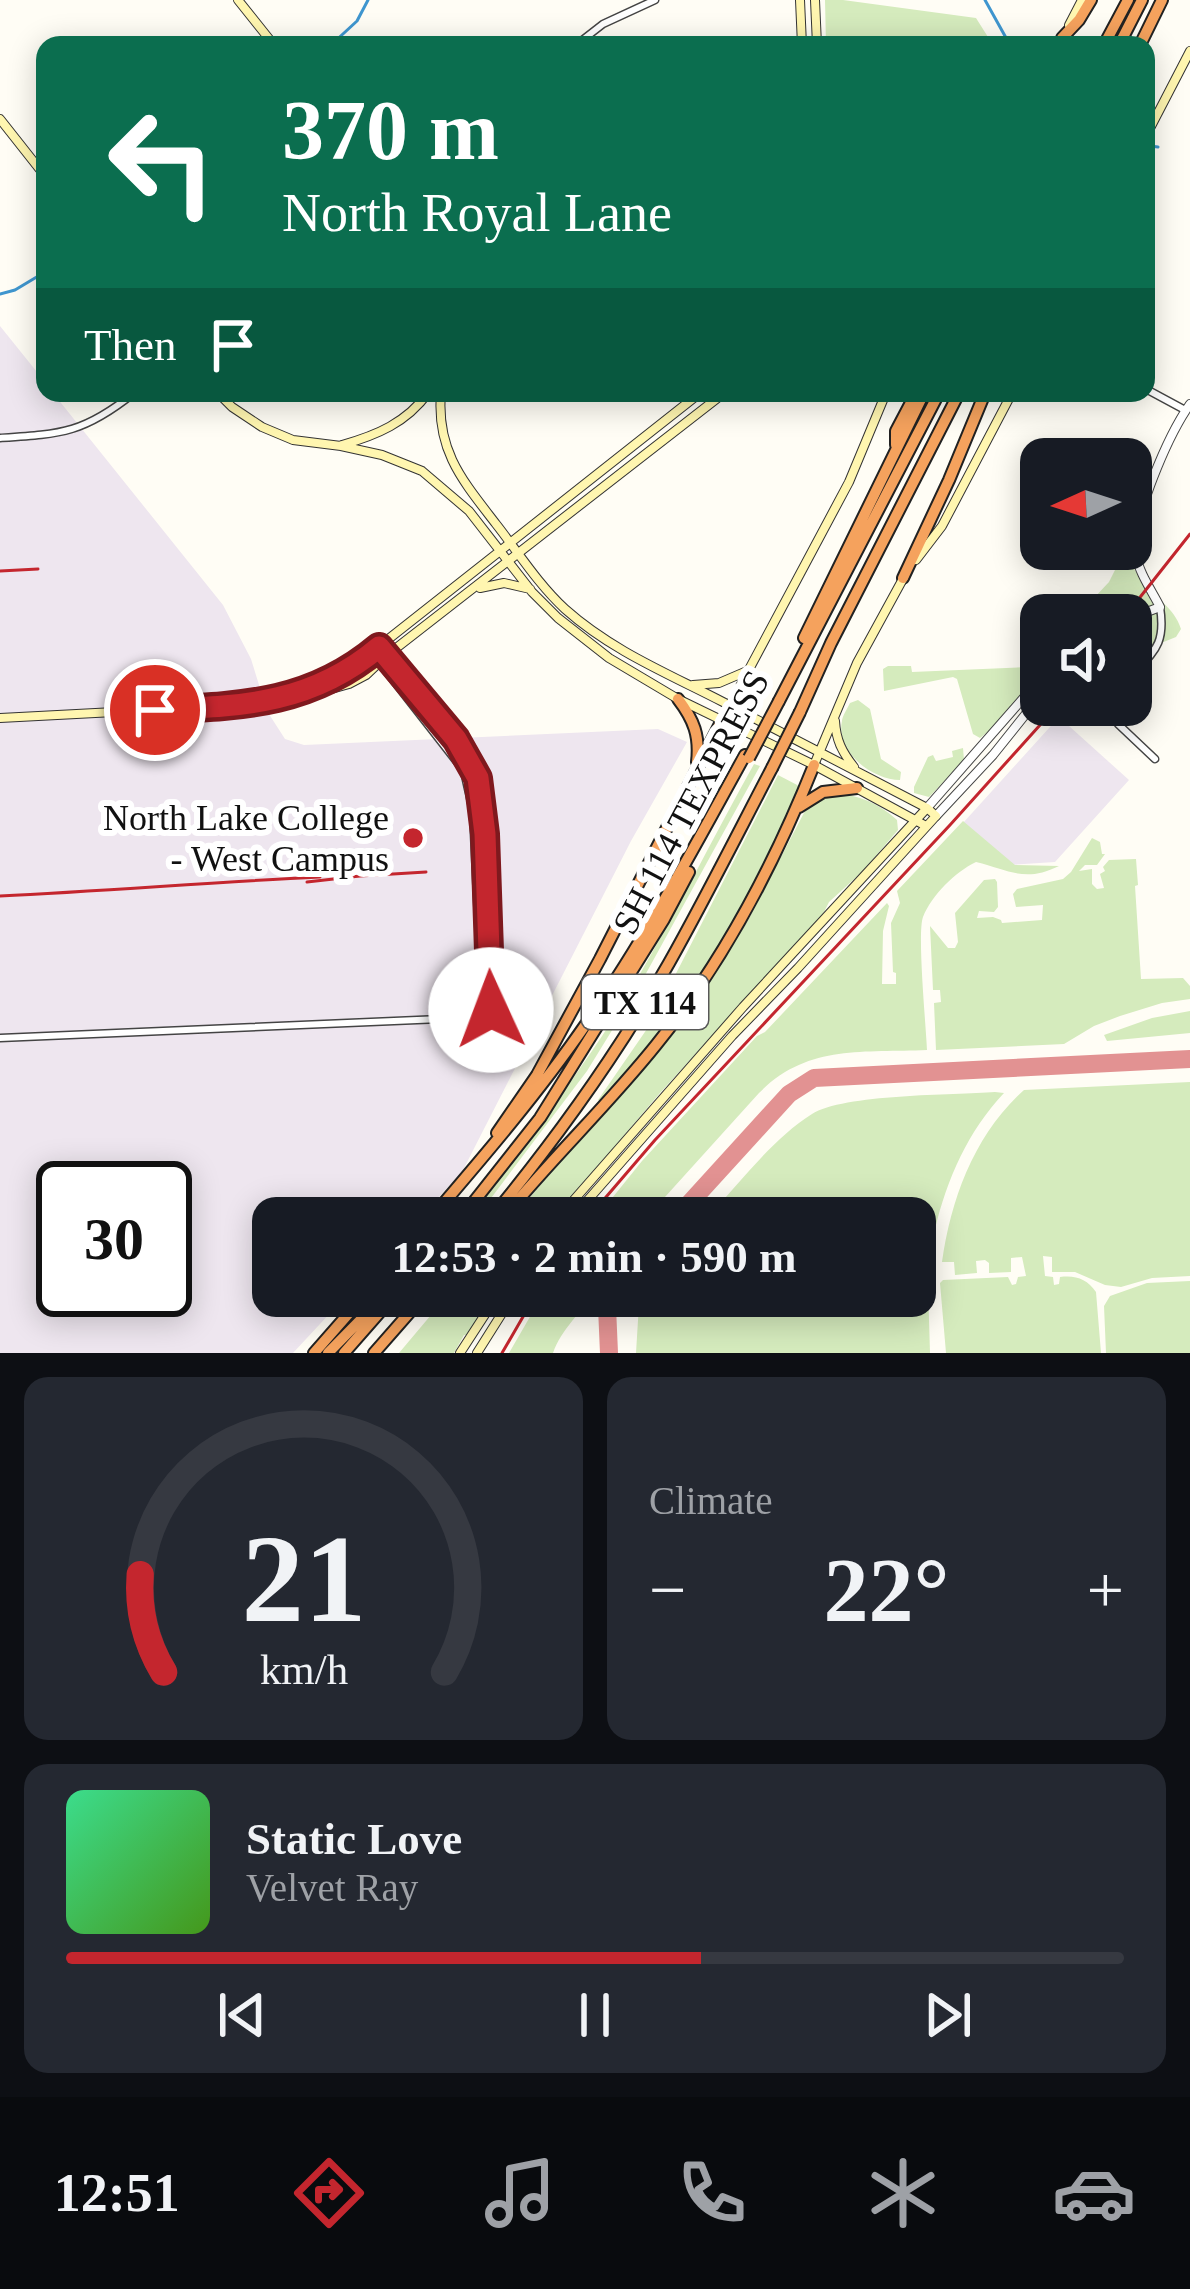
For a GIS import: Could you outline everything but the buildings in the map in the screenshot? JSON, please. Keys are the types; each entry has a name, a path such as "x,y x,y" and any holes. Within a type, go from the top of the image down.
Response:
{"highway":[{"path":"1065,36 1079,20 1086,0"},
{"path":"1109,36 1127,0"},
{"path":"1124,36 1142,0"},
{"path":"1144,36 1162,0"},
{"name":"TX 114","path":"449,1197 514,1122 643,938 776,700 916,402"},
{"name":"SH 114 TEXPRESS","path":"776,700 934,402"},
{"name":"TX 114","path":"508,1197 539,1160 642,1007 692,920 954,402"},
{"path":"903,578 981,402"},
{"path":"678,699 696,727 695,774"},
{"path":"484,1157 543,1063 722,721"},
{"name":"SH 114 TEXPRESS","path":"477,1197 540,1118 664,919 747,756"},
{"path":"520,1197 684,1009 756,895 816,759"},
{"path":"797,809 823,792 857,788"},
{"path":"314,1353 346,1317"},
{"path":"328,1353 363,1317"},
{"path":"344,1353 376,1317"},
{"path":"374,1353 406,1317"}],"main road":[{"path":"238,0 267,36"},
{"path":"800,0 802,36"},
{"path":"815,0 817,36"},
{"path":"1155,119 1190,51"},
{"path":"0,119 36,165"},
{"path":"227,402 262,427 293,440 382,455 422,470 504,547 518,554 565,609 623,651 729,706 857,788 922,823"},
{"path":"341,446 382,432 403,420 420,402"},
{"path":"441,402 450,459 504,547 508,562 558,618 616,662 678,699 722,721 858,773 936,816 899,839 576,1197"},
{"path":"276,700 338,676 376,650 688,402"},
{"path":"0,718 225,707 296,699 349,684 713,402"},
{"path":"722,721 848,482 882,402"},
{"path":"816,759 857,663 903,578 942,526 1007,402"},
{"path":"678,410 687,423"},
{"path":"473,590 504,583 531,590"},
{"path":"616,662 623,651"},
{"path":"690,686 719,683 748,670"},
{"path":"835,719 842,752 858,773"},
{"path":"890,805 901,823 899,839"},
{"path":"590,1197 798,968 922,823 927,808"},
{"path":"460,1353 483,1317"},
{"path":"477,1353 500,1317"}],"street":[{"path":"588,36 656,0"},
{"path":"1152,654 1162,635 1160,607 1139,566 1137,527 1156,473 1188,407 1155,393"},
{"path":"0,438 63,433 100,419 122,402"},
{"path":"1152,610 1160,607"},
{"path":"0,1038 487,1017 482,1003 469,783 376,650"},
{"path":"927,808 1020,702"},
{"path":"936,816 1020,721"},
{"path":"1120,726 1155,759"}],"shaded area":[{"path":"0,326 36,371 36,402 60,402 223,605 251,659 267,711 285,739 304,745 658,729 687,742 631,841 462,1172 439,1197 252,1197 252,1317 326,1317 293,1353 0,1353"},
{"path":"1051,726 1069,726 1129,780 1055,862 1010,865 963,823"}],"green space":[{"path":"825,0 976,18 987,36 826,36"},
{"path":"1115,570 1135,570 1174,615 1181,629 1176,637 1152,647 1152,594 1098,594"},
{"path":"911,666 912,672 1020,667 1020,707 980,738 973,734 953,677 884,691 883,669"},
{"path":"858,700 870,709 881,759 901,772 900,780 868,770 844,743 842,719 850,703"},
{"path":"963,748 964,760 929,797 914,793 928,757 933,755 936,761 953,757 952,751"},
{"path":"754,764 760,766 587,1071 492,1197 480,1197 597,1043"},
{"path":"778,775 801,787 744,905 674,1017 601,1102 598,1100 649,1026"},
{"path":"831,794 858,797 897,820 898,830 829,902 572,1197 530,1197 678,1027 746,924 814,802"},
{"path":"963,821 1015,865 1059,866 1026,874 976,862 952,878 932,901 921,926 927,1050 837,1054 796,1066 759,1093 665,1197 613,1197 757,1036 887,903 882,984 896,984 891,923 900,903 897,891"},
{"path":"1092,838 1100,842 1105,854 1097,865 1085,865 1079,871 1092,869 1092,884 1097,889 1104,888 1100,874 1109,860 1136,859 1141,979 1183,978 1190,986 1190,999 1120,1016 1064,1044 936,1050 934,1003 941,1002 940,990 933,990 930,926 948,948 955,948 955,913 984,880 995,879 998,907 994,912 979,911 977,918 993,917 1002,923 1042,920 1043,905 1016,907 1013,894 1017,889 1063,879"},
{"path":"1190,1011 1190,1033 1107,1041 1104,1035 1152,1018"},
{"path":"1190,1082 1190,1276 1152,1278 1121,1287 1105,1285 1075,1272 1052,1272 1052,1257 1043,1256 1045,1276 1053,1277 1054,1285 1060,1277 1076,1277 1096,1292 1101,1353 946,1353 943,1280 1008,1277 1012,1285 1026,1276 1022,1257 1011,1258 1011,1272 989,1273 985,1260 976,1261 977,1273 955,1275 954,1262 942,1262 968,1169 1007,1107 1024,1090"},
{"path":"1004,1093 960,1156 936,1226 936,1197 726,1197 769,1149 812,1114 873,1099"},
{"path":"1190,1281 1190,1353 1106,1353 1104,1306 1110,1296 1147,1283"},
{"path":"429,1317 478,1317 454,1353 399,1353"},
{"path":"530,1317 575,1317 553,1353 509,1353"},
{"path":"638,1317 929,1317 930,1353 636,1353"}],"waterway":[{"path":"341,36 357,21 368,0"},
{"path":"985,0 1005,36"},
{"path":"0,294 36,277"}],"taxiway":[{"path":"695,1197 789,1094 814,1078 1190,1059"},
{"path":"607,1317 609,1353"}],"tram line":[{"path":"1143,594 1190,534"},
{"path":"606,1197 1039,726"},
{"path":"502,1353 523,1317"}],"railway":[{"path":"0,571 38,569"},
{"path":"307,882 426,872"},
{"path":"0,896 320,877"}],"place":[{"name":"North Lake College - West Campus","path":"413,838"}],"route":[{"path":"155,710 276,700 338,676 379,647 456,739 478,778 485,834 491,1010"}]}
